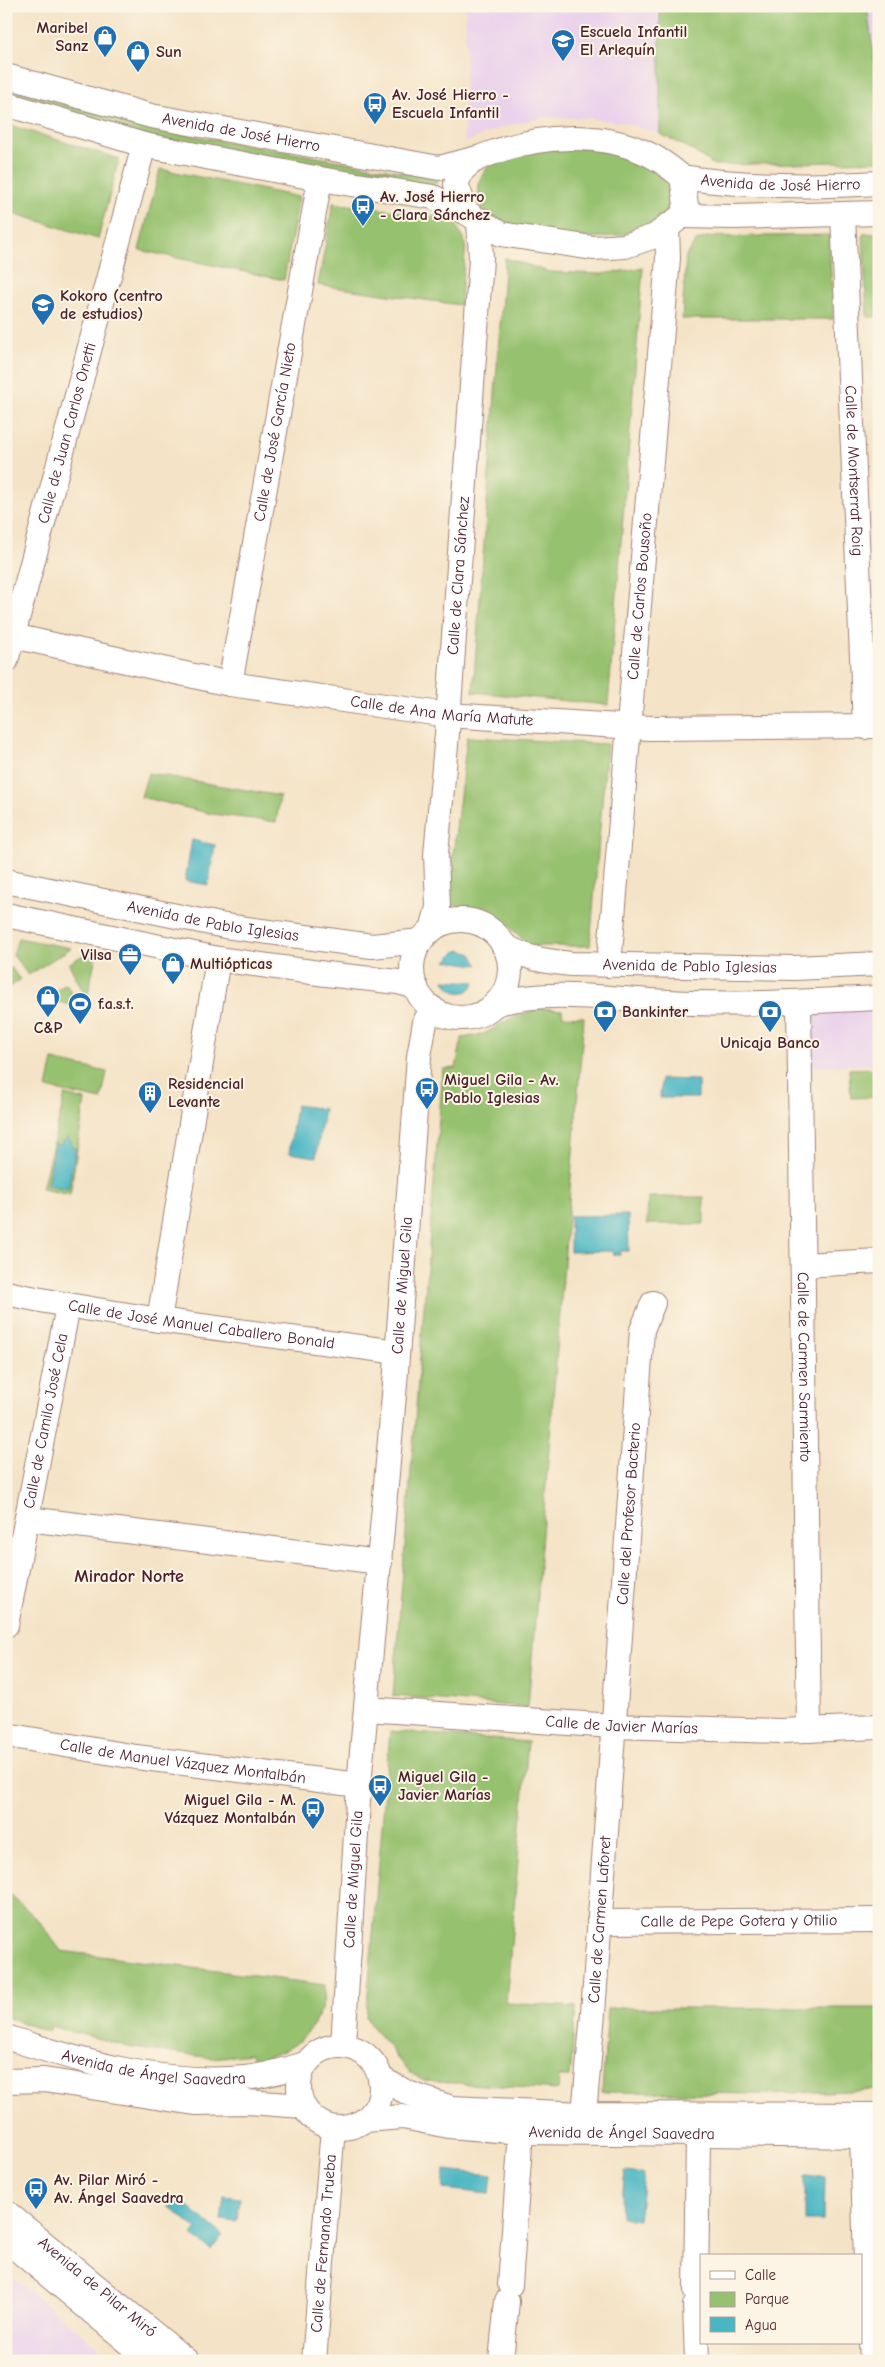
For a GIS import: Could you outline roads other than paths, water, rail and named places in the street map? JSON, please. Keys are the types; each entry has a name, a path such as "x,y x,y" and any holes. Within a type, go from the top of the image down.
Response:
{"street":[{"name":"Avenida de José Hierro","path":"6,76 151,116 439,168 478,158 520,143 554,138 612,142 644,152 668,165 682,177 734,185 879,183"},
{"name":"Avenida de José Hierro","path":"6,104 144,145 320,180 433,197 473,217 501,234 593,248 625,246 655,236 675,221 879,213"},
{"name":"Calle de Juan Carlos Onetti","path":"6,662 144,145"},
{"name":"Calle de Clara Sánchez","path":"426,935 438,907 436,854 481,259 473,217 456,184 463,171 478,158"},
{"name":"Calle de Carlos Bousoño","path":"609,965 668,258 675,221 686,205 682,177"},
{"name":"Calle de José García Nieto","path":"230,684 320,180"},
{"name":"Calle de Montserrat Roig","path":"843,215 872,726"},
{"name":"Calle de Ana María Matute","path":"13,636 230,684 448,715 630,727 872,726"},
{"name":"Avenida de Pablo Iglesias","path":"6,881 226,926 372,946 426,935 444,924 457,920 471,921 495,934 504,945 522,956 539,961 609,965 795,968 879,964"},
{"name":"Avenida de Pablo Iglesias","path":"6,915 218,958 326,974 398,982 416,987"},
{"path":"426,935 412,963 416,987 422,999 432,1008"},
{"path":"495,1004 507,985 510,971 504,945"},
{"path":"160,1320 218,958"},
{"name":"Avenida de Pablo Iglesias","path":"432,1008 443,1014 469,1017 481,1013 495,1004 537,995 671,1002 799,1002 879,998"},
{"name":"Calle de Carmen Sarmiento","path":"799,1002 809,1730"},
{"name":"Calle de Miguel Gila","path":"343,2045 359,1785 380,1562 419,1056 425,1022 432,1008"},
{"path":"803,1265 879,1261"},
{"name":"Calle de José Manuel Caballero Bonald","path":"6,1293 68,1306 160,1320 396,1352"},
{"name":"Calle del Profesor Bacterio","path":"613,1726 642,1330 653,1303"},
{"name":"Calle de Camilo José Cela","path":"6,1625 68,1306"},
{"path":"28,1519 380,1562"},
{"name":"Calle de Javier Marías","path":"366,1709 613,1726 809,1730 879,1727"},
{"name":"Calle de Carmen Laforet","path":"584,2114 613,1726"},
{"name":"Calle de Manuel Vázquez Montalbán","path":"6,1735 136,1757 359,1785"},
{"name":"Calle de Pepe Gotera y Otilio","path":"599,1922 879,1920"},
{"name":"Avenida de Ángel Saavedra","path":"6,2037 52,2052 125,2069 198,2080 246,2078 280,2072 305,2064"},
{"path":"343,2045 356,2048 375,2065 380,2078 381,2093 375,2108 365,2120 344,2128 333,2128 316,2120 303,2106 298,2092 299,2078 305,2064 315,2054 328,2047 343,2045"},
{"name":"Avenida de Ángel Saavedra","path":"380,2078 408,2093 452,2108 584,2114 879,2115"},
{"name":"Avenida de Ángel Saavedra","path":"6,2082 44,2080 195,2103 247,2102 303,2106"},
{"name":"Avenida de Ángel Saavedra","path":"365,2120 402,2117 449,2126 521,2132 870,2136"},
{"name":"Calle de Fernando Trueba","path":"314,2361 333,2128"},
{"path":"501,2361 509,2293 521,2132"},
{"path":"697,2361 698,2135"},
{"path":"870,2136 868,2299 872,2361"},
{"name":"Avenida de Pilar Miró","path":"6,2212 187,2361"},
{"name":"Avenida de Pilar Miró","path":"6,2240 151,2361"}],"water":[{"path":"192,840 215,845 208,885 185,881"},
{"path":"461,950 472,954 478,965 446,961 455,952"},
{"path":"444,980 475,982 468,991 459,993 451,989"},
{"path":"661,1079 698,1080 698,1098 660,1098"},
{"path":"296,1105 324,1109 316,1157 289,1153"},
{"path":"67,1138 71,1141 72,1147 76,1148 68,1189 47,1185 55,1144 60,1145"},
{"path":"628,1215 629,1251 620,1251 620,1255 614,1255 613,1251 570,1252 570,1216"},
{"path":"445,2170 492,2175 490,2194 443,2189"},
{"path":"625,2172 644,2174 639,2220 620,2218"},
{"path":"805,2176 825,2176 824,2221 805,2221"},
{"path":"175,2196 223,2235 211,2250 192,2235 197,2229 168,2206"},
{"path":"224,2196 240,2198 237,2222 221,2220"}],"place":[{"name":"Maribel Sanz","path":"105,58"},
{"name":"Escuela Infantil El Arlequín","path":"563,62"},
{"name":"Sun","path":"138,73"},
{"name":"Av. José Hierro - Escuela Infantil","path":"375,125"},
{"name":"Av. José Hierro - Clara Sánchez","path":"363,227"},
{"name":"Kokoro (centro de estudios)","path":"43,326"},
{"name":"Vilsa","path":"130,976"},
{"name":"Multiópticas","path":"173,985"},
{"name":"C&P","path":"48,1018"},
{"name":"f.a.s.t.","path":"80,1025"},
{"name":"Bankinter","path":"605,1033"},
{"name":"Unicaja Banco","path":"770,1033"},
{"name":"Miguel Gila - Av. Pablo Iglesias","path":"427,1110"},
{"name":"Residencial Levante","path":"150,1114"},
{"name":"Miguel Gila - Javier Marías","path":"380,1807"},
{"name":"Miguel Gila - M. Vázquez Montalbán","path":"313,1830"},
{"name":"Av. Pilar Miró - Av. Ángel Saavedra","path":"36,2210"}],"district":[{"name":"Mirador Norte","path":"129,1576"}]}
